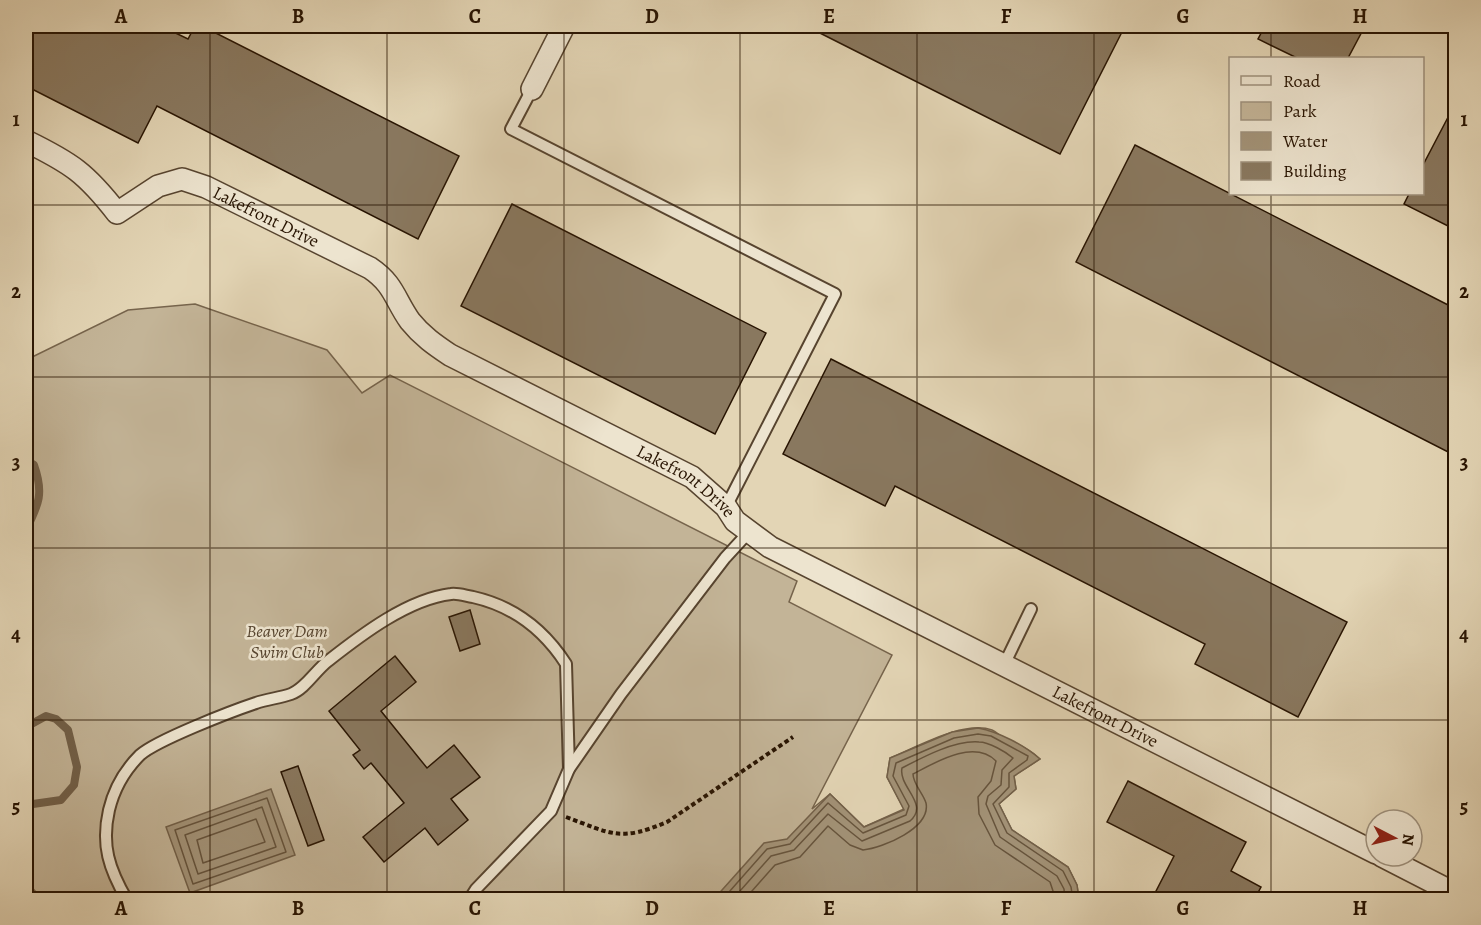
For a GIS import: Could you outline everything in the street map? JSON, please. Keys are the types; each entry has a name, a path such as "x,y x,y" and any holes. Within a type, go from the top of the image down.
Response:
{"street":[{"path":"532,89 564,26"},
{"name":"Lakefront Drive","path":"26,141 78,168 94,182 117,213 158,186 182,179 206,187 370,268 383,277 397,296 409,319 425,338 450,355 692,477 726,507 735,521 748,533 770,547 1364,847"},
{"path":"1405,868 1455,894"}],"lane":[{"path":"532,89 511,129 835,294 726,507"},
{"path":"469,900 476,889 551,811 569,769 621,694 725,558 748,533"},
{"path":"127,900 105,852 104,830 111,799 124,774 142,753 182,733 246,707 294,693 326,662 382,622 433,597 453,593 485,600 511,611 540,631 557,650 566,664 569,769"},
{"path":"1004,665 1031,609"}],"path":[{"path":"551,811 601,830 625,836 648,830 667,822 793,737"}],"green space":[{"name":"Beaver Dam Swim Club","path":"195,304 327,350 362,393 390,375 797,581 789,602 892,655 812,809 830,794 864,827 904,809 887,777 890,758 955,732 981,728 992,730 1040,759 1014,776 1016,789 999,804 1012,830 1068,867 1077,885 1079,900 26,900 26,360 128,310"}],"water":[{"path":"978,728 1011,740 1040,759 1014,776 1016,789 999,804 1012,830 1068,867 1077,885 1079,899 714,899 764,843 787,839 830,794 864,827 904,810 887,777 890,758 952,732"},
{"path":"271,789 295,855 190,893 166,827"}],"building":[{"path":"26,26 161,26 188,39 195,26 202,26 459,156 418,239 157,106 138,143 26,86"},
{"path":"806,26 1125,26 1060,154"},
{"path":"1265,26 1365,26 1349,57 1295,57 1258,39"},
{"path":"1456,102 1456,230 1404,204 1408,195 1424,195 1424,163"},
{"path":"1135,145 1456,309 1456,456 1076,262"},
{"path":"512,204 766,333 715,434 461,306"},
{"path":"831,359 1347,622 1298,717 1195,664 1205,644 895,486 885,506 783,454"},
{"path":"470,610 480,644 460,651 449,617"},
{"path":"395,656 416,682 381,711 427,768 454,745 480,777 451,799 468,820 438,845 425,828 384,862 363,837 404,803 371,763 364,769 353,755 360,750 329,711"},
{"path":"298,766 324,840 308,846 281,772"},
{"path":"1128,781 1246,842 1231,871 1261,887 1254,900 1159,900 1153,897 1174,856 1107,822"}],"waterway":[{"path":"26,460 34,465 39,483 39,498 26,530"},
{"path":"26,727 46,716 56,719 68,730 77,767 74,785 61,800 26,805"},
{"path":"26,886 39,900"}]}
